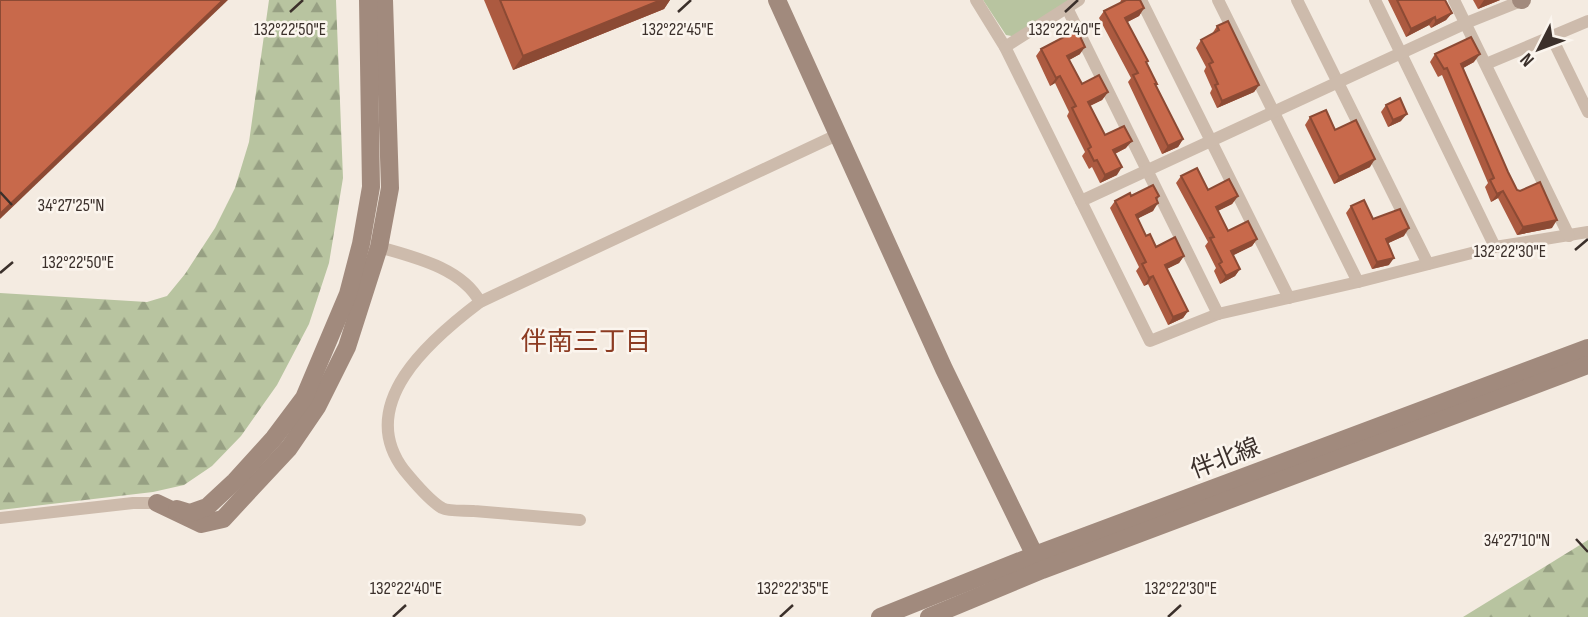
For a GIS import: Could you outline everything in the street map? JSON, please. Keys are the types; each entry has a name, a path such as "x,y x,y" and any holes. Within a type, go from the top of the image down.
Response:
{"street":[{"path":"0,518 133,503 157,503 190,513 207,507 274,438 304,398 348,295 371,187 368,0"},
{"path":"157,503 201,524 223,519 289,448 317,407 347,347 379,247 390,188 384,0"},
{"path":"777,0 944,369 1039,563"},
{"path":"976,0 1005,47 1150,341 1217,314 1495,247 1588,232"},
{"path":"1005,47 1079,0"},
{"path":"1141,0 1289,298"},
{"path":"1218,0 1358,282"},
{"path":"1297,0 1428,264"},
{"path":"1375,0 1495,247"},
{"path":"1454,0 1569,236"},
{"path":"1081,201 1521,0"},
{"path":"1067,8 1217,314"},
{"path":"1486,64 1588,21"},
{"path":"1552,38 1588,112"},
{"path":"580,520 443,509 412,480 397,461 390,440 388,417 396,389 417,356 446,328 480,302 839,134"},
{"path":"379,247 439,267 473,289 480,302"},
{"name":"伴北線","path":"929,617 1039,563 1588,348"},
{"name":"伴北線","path":"880,617 1039,563 1588,365"}],"green space":[{"path":"269,0 336,0 343,178 329,263 309,324 277,385 241,436 212,466 184,485 153,492 0,510 0,293 147,302 167,296 215,228 235,188 249,142"},
{"path":"983,0 1071,0 1017,37 1006,35"},
{"path":"1588,540 1588,617 1463,617"}],"building":[{"path":"0,0 223,0 0,214"},
{"path":"500,0 661,0 523,56"},
{"path":"1126,0 1140,0 1144,8 1125,18 1148,61 1146,62 1155,84 1183,139 1168,146 1133,75 1138,73 1104,11"},
{"path":"1397,0 1445,0 1452,13 1436,21 1435,17 1411,29"},
{"path":"1228,21 1259,85 1222,101 1209,64 1213,62 1201,40 1219,30 1217,26"},
{"path":"1077,30 1085,47 1067,56 1082,84 1099,75 1108,92 1088,102 1105,135 1124,126 1132,141 1113,150 1122,167 1105,175 1088,149 1091,147 1072,108 1076,106 1060,76 1056,78 1041,49"},
{"path":"1471,37 1480,54 1461,64 1508,172 1520,191 1540,182 1557,220 1523,227 1503,191 1497,194 1490,180 1494,178 1447,68 1444,69 1435,54"},
{"path":"1400,98 1407,114 1393,120 1386,105"},
{"path":"1326,110 1335,130 1356,120 1375,159 1339,177 1310,117"},
{"path":"1197,168 1208,190 1229,179 1238,196 1216,207 1228,231 1248,221 1257,239 1231,251 1240,269 1226,276 1210,238 1214,237 1181,176"},
{"path":"1153,185 1159,196 1156,198 1158,203 1136,215 1146,236 1150,234 1156,247 1175,237 1184,256 1165,265 1188,311 1173,317 1153,276 1149,278 1142,264 1146,262 1115,201"},
{"path":"1364,200 1373,219 1400,209 1409,228 1386,239 1394,258 1377,262 1351,206"}],"district":[{"name":"伴南三丁目","path":"586,341"}]}
